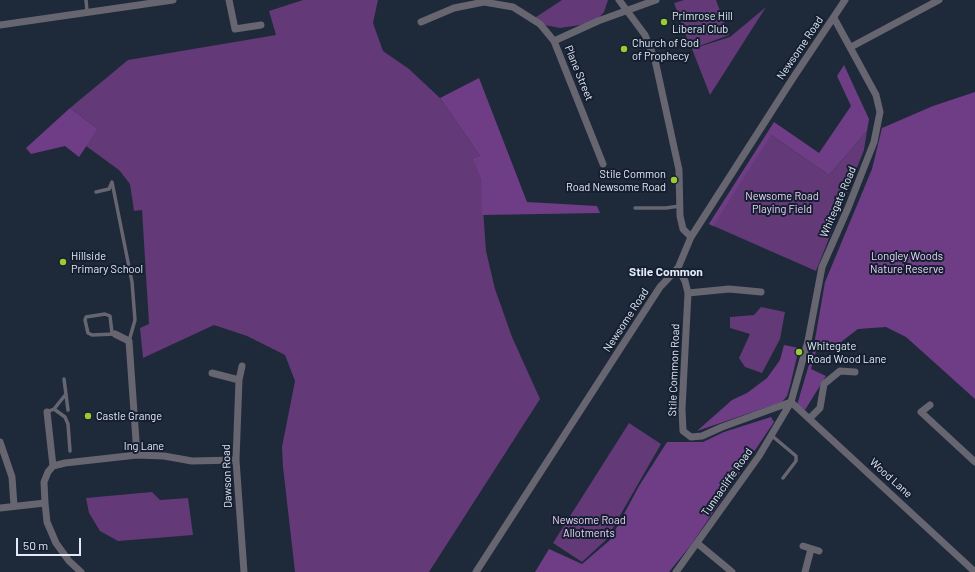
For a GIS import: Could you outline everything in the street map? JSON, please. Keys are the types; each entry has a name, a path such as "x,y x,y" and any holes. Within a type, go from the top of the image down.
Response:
{"street":[{"path":"0,25 87,11 173,0"},
{"path":"229,0 235,29 261,25"},
{"path":"619,0 644,35 656,60 679,170 680,206 683,228 691,237"},
{"name":"Plane Street","path":"603,164 554,40 598,21 656,0"},
{"name":"Newsome Road","path":"476,572 660,287 678,268 691,237 845,0"},
{"path":"851,47 939,0"},
{"path":"421,22 454,8 484,2 513,7 540,24 554,40"},
{"name":"Whitegate Road","path":"791,402 808,341 822,267 848,208 877,130 880,112 876,95 834,18"},
{"name":"Stile Common Road","path":"678,268 685,281 688,293 682,409 683,431 692,437 702,436 722,427 791,402"},
{"path":"688,293 729,289 761,292"},
{"path":"114,334 129,341 137,455"},
{"name":"Dawson Road","path":"242,366 236,460 244,572"},
{"path":"810,418 820,408 824,384 840,371 855,372"},
{"path":"212,374 240,380"},
{"name":"Wood Lane","path":"791,402 975,572"},
{"name":"Tunnacliffe Road","path":"676,572 759,456 791,402"},
{"path":"930,405 921,412 975,462"},
{"path":"51,410 54,466 48,472 44,482 47,522 56,543 69,561 81,572"},
{"path":"0,442 12,477 14,506"},
{"name":"Ing Lane","path":"54,466 65,463 137,455 164,456 192,461 236,460"},
{"path":"0,508 45,503"},
{"path":"697,543 732,572"},
{"path":"803,546 819,551"},
{"path":"805,572 811,549"}],"lane":[{"path":"86,0 87,11"},
{"path":"96,192 109,190 112,182 132,282 135,320 129,341"},
{"path":"635,208 666,208 680,206"},
{"path":"105,314 110,316 114,334 92,335 88,333 85,325 86,317 105,314"},
{"path":"64,379 68,410"},
{"path":"66,394 51,410 65,417 68,424 70,451"},
{"path":"771,435 796,456 796,461 783,478"}],"green space":[{"path":"303,0 378,0 373,23 383,51 409,69 440,98 480,156 474,160 481,180 486,251 495,289 512,337 540,399 429,572 295,572 282,447 295,381 285,355 247,336 214,325 143,358 140,328 149,324 142,210 134,211 130,184 119,170 86,146 98,129 70,108 128,60 276,35 269,11"},
{"path":"562,0 608,0 604,12 594,23 560,28 540,24 533,19"},
{"path":"684,0 716,0 729,35 691,49 674,3"},
{"path":"766,7 710,95 692,49 730,37"},
{"path":"844,65 869,119 867,131 829,175 771,135 713,226 709,224 774,122 819,153 851,106 837,76"},
{"path":"479,78 527,202 597,206 600,213 482,215 481,180 473,159 480,156 440,98"},
{"name":"Longley Woods Nature Reserve","path":"975,92 975,399 906,337 886,327 858,329 837,345 818,344 811,369 826,376 805,410 797,405 813,351 825,282 872,169 882,128 933,106"},
{"path":"70,108 98,129 79,157 65,146 31,154 26,148"},
{"name":"Newsome Road Playing Field","path":"867,131 864,150 816,271 709,224 768,133 829,175"},
{"path":"761,307 785,312 780,339 762,373 745,367 739,358 750,334 730,328 730,317 754,315"},
{"path":"784,345 799,348 787,396 782,402 697,431 732,400 747,393 767,378 780,360"},
{"path":"771,417 774,422 691,545 669,572 535,572 549,549 582,564 610,540 639,486 667,442 703,442 724,432"},
{"name":"Newsome Road Allotments","path":"629,423 661,444 606,540 582,562 553,543"},
{"path":"152,492 160,500 188,498 193,535 118,541 100,531 89,513 86,498"}],"place":[{"name":"Primrose Hill Liberal Club","path":"664,22"},
{"name":"Church of God of Prophecy","path":"624,49"},
{"name":"Stile Common Road Newsome Road","path":"674,180"},
{"name":"Hillside Primary School","path":"63,262"},
{"name":"Whitegate Road Wood Lane","path":"799,352"},
{"name":"Castle Grange","path":"88,416"}],"district":[{"name":"Stile Common","path":"666,272"}]}
